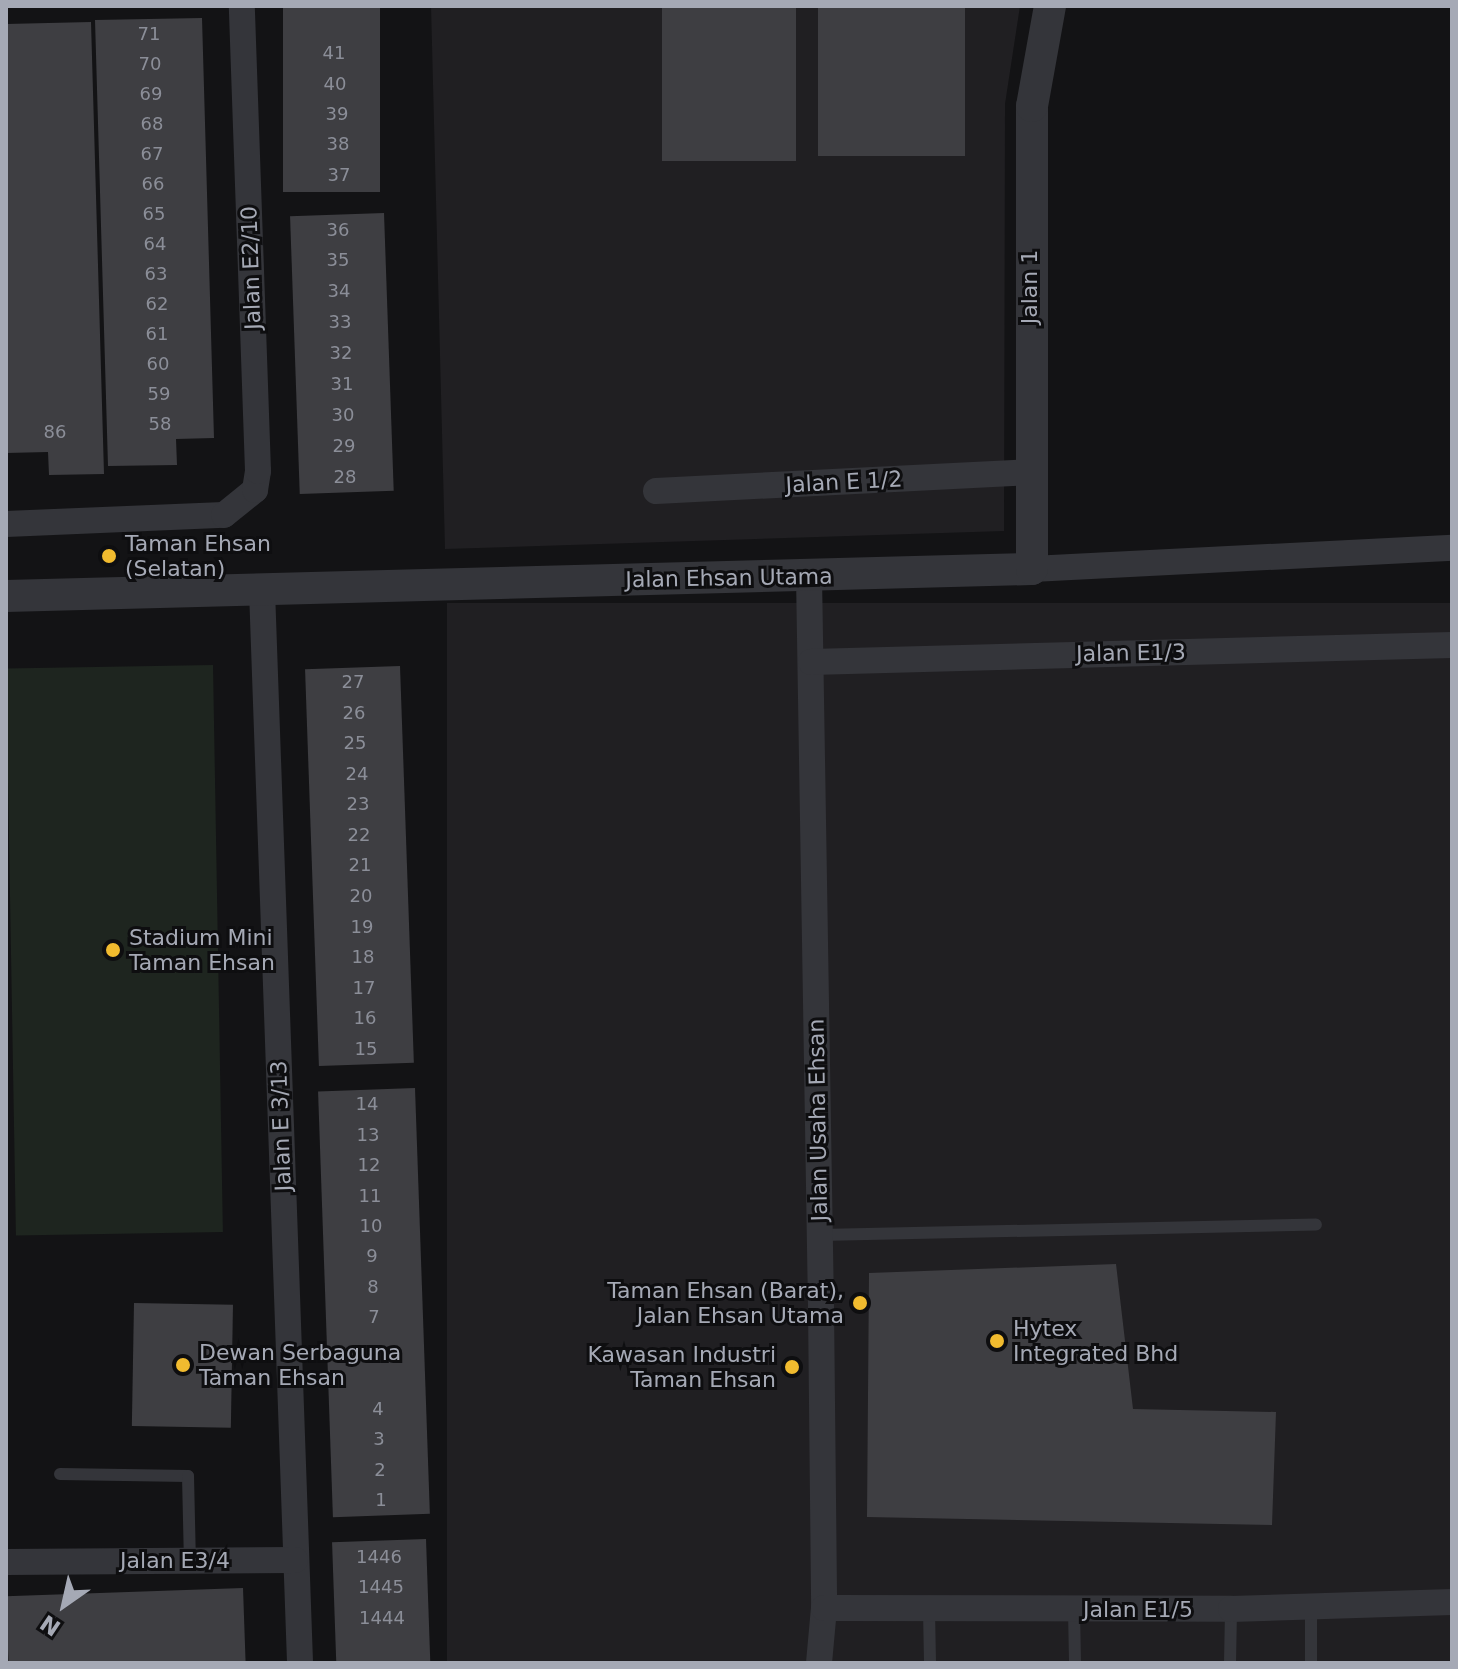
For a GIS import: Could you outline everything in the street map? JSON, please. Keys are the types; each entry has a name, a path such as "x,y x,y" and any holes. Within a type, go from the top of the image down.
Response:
{"street":[{"name":"Jalan E2/10","path":"6,524 224,515 255,490 258,471 242,6"},
{"name":"Jalan 1","path":"1032,569 1032,106 1050,6"},
{"name":"Jalan E 1/2","path":"656,491 1031,472"},
{"name":"Jalan Ehsan Utama","path":"6,596 1032,569 1452,548"},
{"name":"Jalan Usaha Ehsan","path":"809,576 824,1608 819,1663"},
{"name":"Jalan E 3/13","path":"262,590 300,1663"},
{"name":"Jalan E1/3","path":"811,662 1452,645"},
{"name":"Jalan E3/4","path":"6,1562 295,1560"},
{"name":"Jalan E1/5","path":"824,1608 1231,1609 1452,1602"}],"lane":[{"path":"820,1235 1316,1225"},
{"path":"60,1474 188,1476 190,1561"},
{"path":"1311,1606 1311,1663"},
{"path":"1230,1663 1231,1609"},
{"path":"929,1610 930,1663"},
{"path":"1074,1610 1075,1663"}],"shaded area":[{"path":"431,6 1020,6 1005,104 1004,531 445,549"},
{"name":"Kawasan Industri Taman Ehsan","path":"447,603 1452,603 1452,1663 447,1663"},
{"name":"Stadium Mini Taman Ehsan","path":"213,665 223,1232 16,1236 6,669"}],"building":[{"path":"283,6 380,6 380,192 283,192"},
{"path":"662,6 796,6 796,161 662,161"},
{"path":"818,6 965,6 965,156 818,156"},
{"path":"202,18 214,438 176,439 177,465 108,466 95,20"},
{"path":"91,22 104,474 49,475 48,452 6,453 6,24"},
{"path":"384,213 394,491 300,494 290,216"},
{"path":"400,666 414,1063 319,1066 305,669"},
{"path":"415,1088 430,1514 333,1517 318,1091"},
{"name":"Hytex Integrated Bhd","path":"1116,1264 1133,1409 1276,1412 1272,1525 867,1517 869,1273"},
{"name":"Dewan Serbaguna Taman Ehsan","path":"134,1303 233,1305 231,1428 132,1426"},
{"path":"426,1539 430,1663 336,1663 332,1542"},
{"path":"243,1588 246,1663 8,1663 6,1596"}],"place":[{"name":"Taman Ehsan (Selatan)","path":"109,556"},
{"name":"Stadium Mini Taman Ehsan","path":"113,950"},
{"name":"Taman Ehsan (Barat), Jalan Ehsan Utama","path":"860,1303"},
{"name":"Hytex Integrated Bhd","path":"997,1341"},
{"name":"Dewan Serbaguna Taman Ehsan","path":"183,1365"},
{"name":"Kawasan Industri Taman Ehsan","path":"792,1367"}]}
